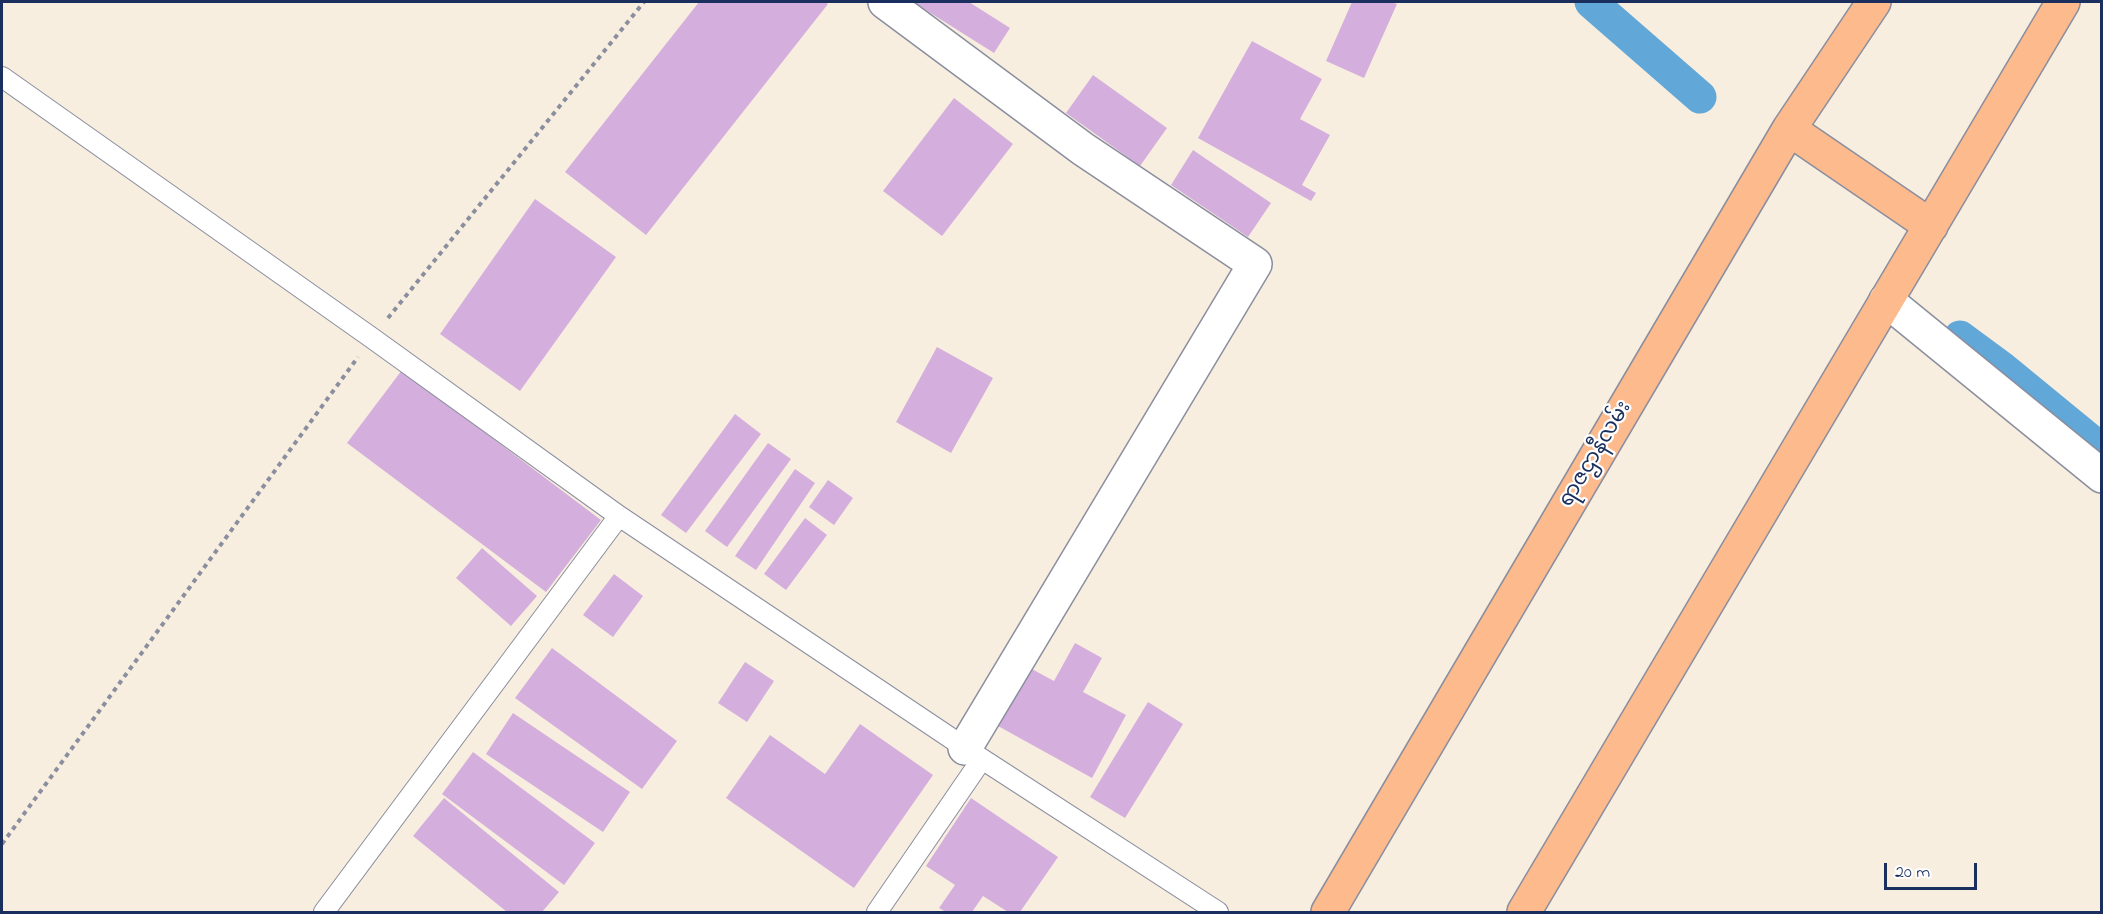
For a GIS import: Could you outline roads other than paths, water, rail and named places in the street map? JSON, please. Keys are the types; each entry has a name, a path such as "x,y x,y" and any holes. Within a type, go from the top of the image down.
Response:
{"main road":[{"name":"ရာဇဌာနီလမ်း","path":"1328,912 1789,129 1874,2"},
{"path":"1524,912 2063,2"},
{"path":"1789,129 1931,226"}],"street":[{"path":"885,2 1083,149 1256,264 973,754"},
{"path":"1886,300 2102,476"}],"lane":[{"path":"2,77 372,338 619,516 973,754 1218,912"},
{"path":"324,912 619,516"},
{"path":"877,912 973,754"}],"waterway":[{"path":"1591,2 1700,97"},
{"path":"1960,337 2002,368 2102,450"}]}
